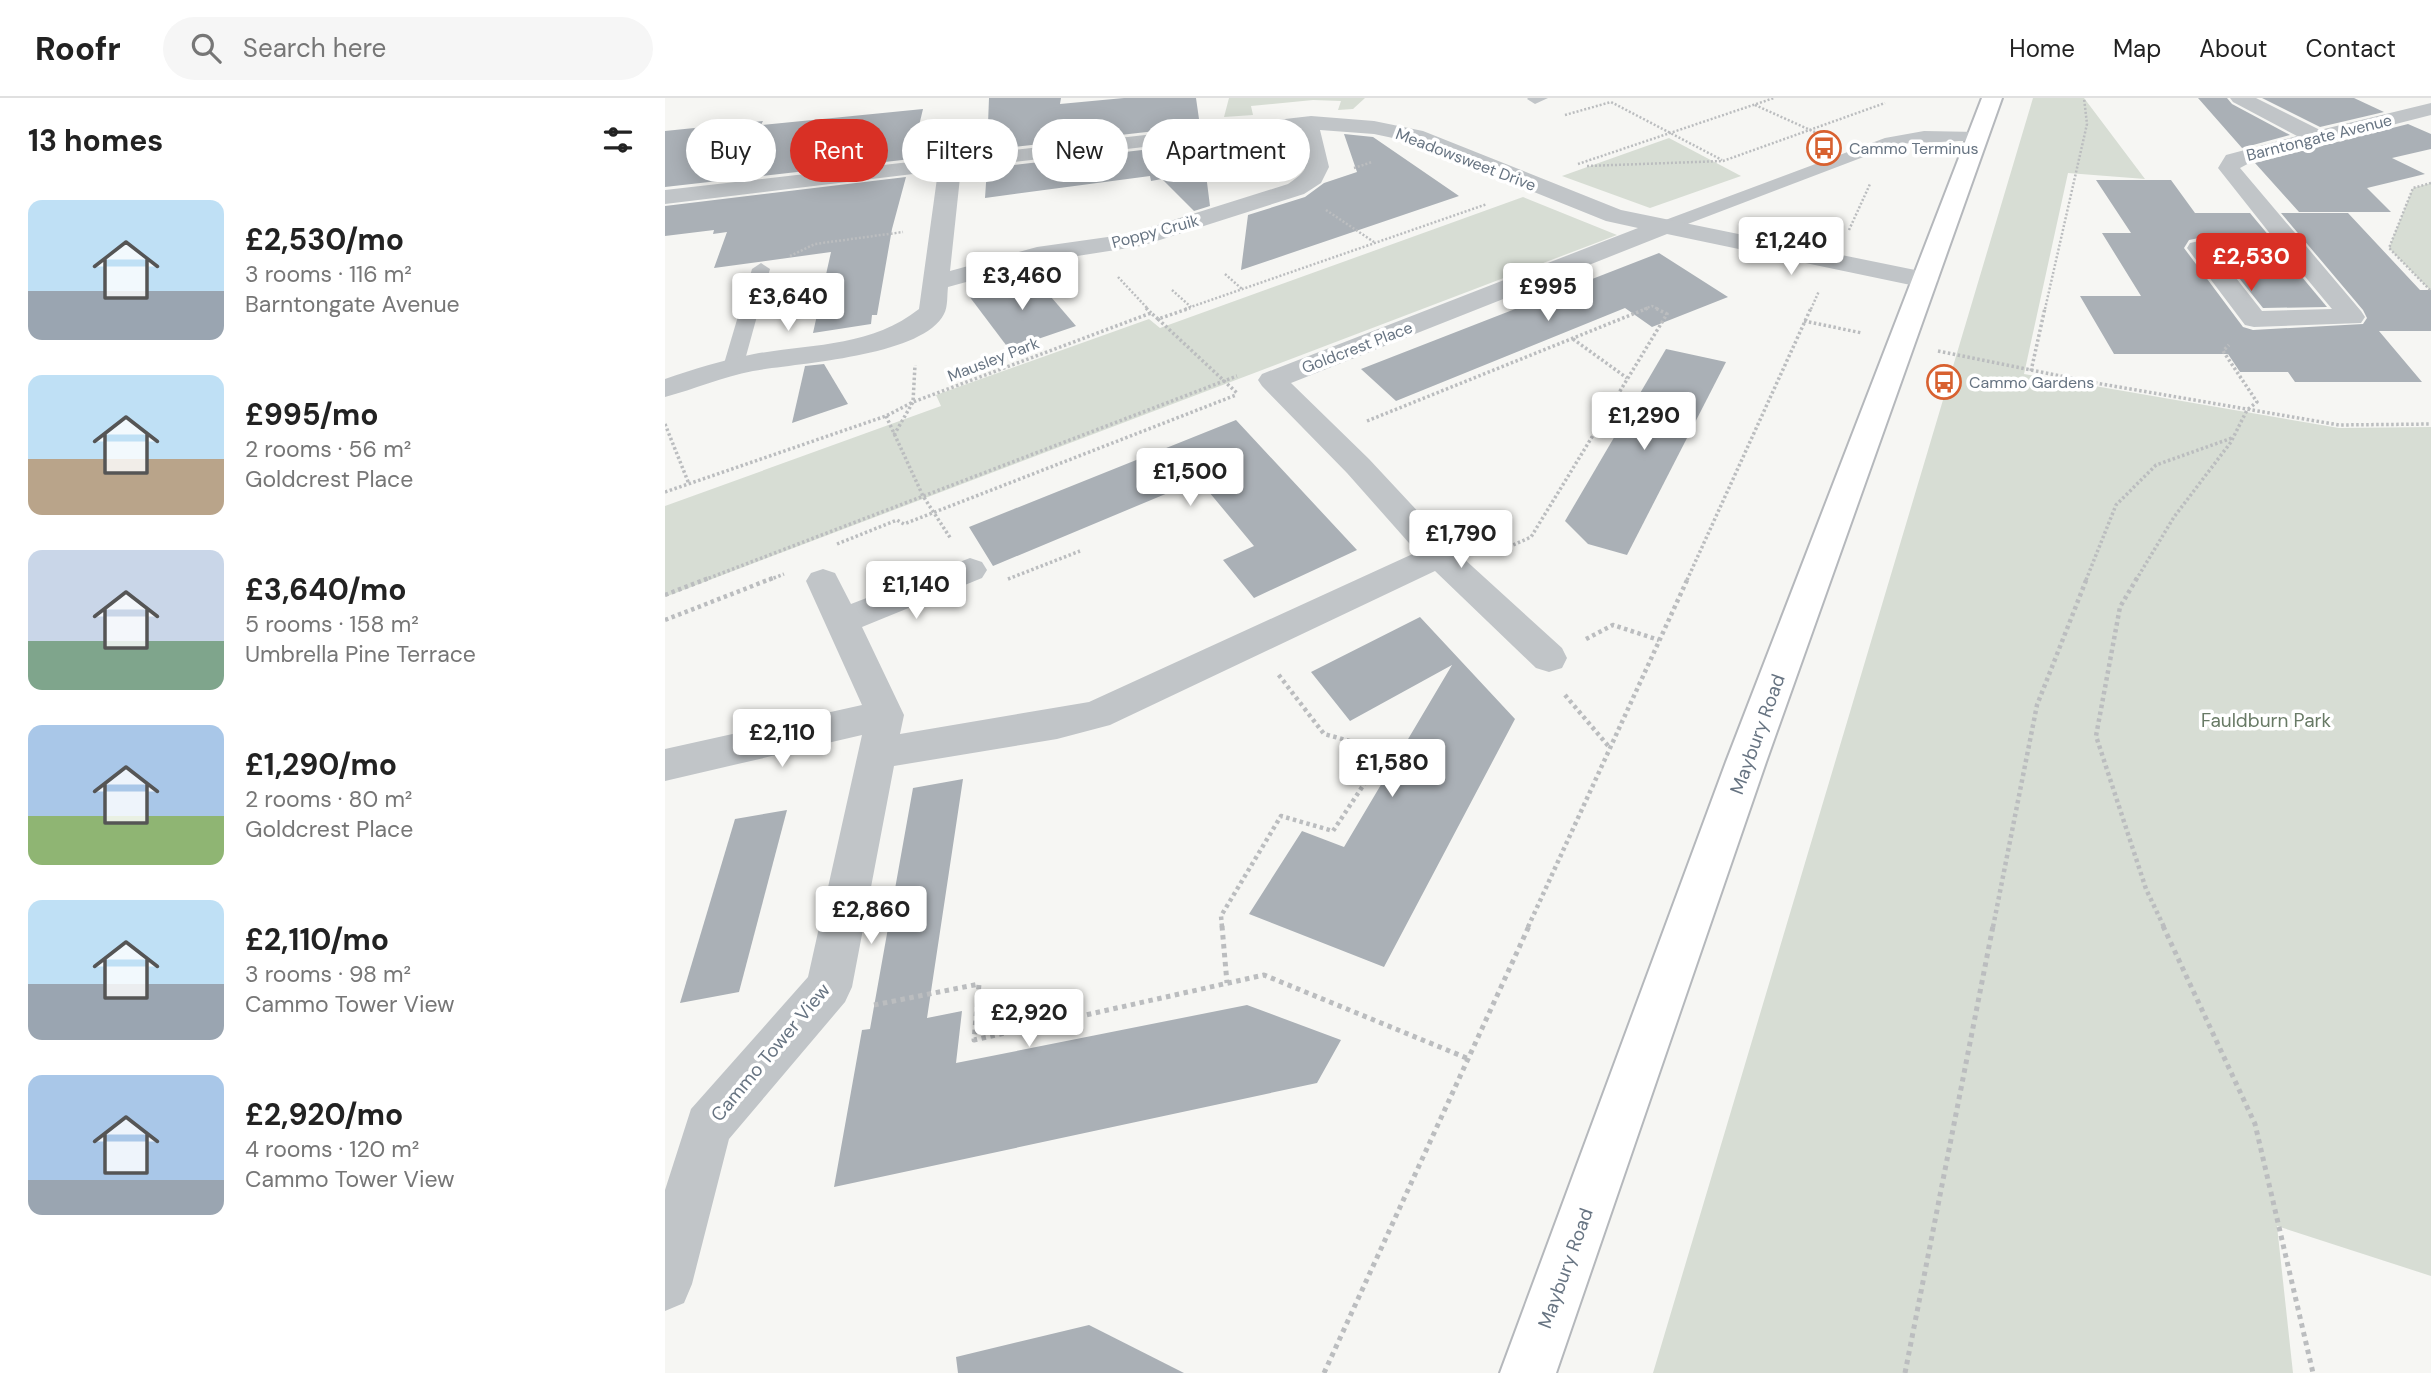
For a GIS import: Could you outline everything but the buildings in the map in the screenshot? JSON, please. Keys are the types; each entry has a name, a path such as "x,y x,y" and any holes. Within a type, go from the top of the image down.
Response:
{"main road":[{"name":"Maybury Road","path":"1528,1373 1751,749 1992,98"}],"street":[{"path":"2241,98 2316,137"},
{"path":"1355,124 1372,107"},
{"name":"Barntongate Avenue","path":"2254,319 2352,317 2229,168 2234,160 2431,109"},
{"path":"1296,189 1313,178 1318,167 1308,134 1311,122"},
{"name":"Meadowsweet Drive","path":"1018,156 1311,122 1355,124 1415,136 1615,216 1925,280"},
{"name":"Meadowsweet Drive","path":"665,197 902,170"},
{"path":"665,388 733,366 888,341 918,326 932,312 948,182"},
{"name":"Poppy Cruik","path":"935,283 1037,255 1132,241 1296,189"},
{"name":"Goldcrest Place","path":"1549,658 1448,562 1272,380 1666,226"},
{"path":"2254,319 2199,247 2292,247"},
{"path":"665,765 881,734 1057,724 1097,715 1253,641 1448,562"},
{"path":"813,567 842,621 881,734"},
{"path":"842,621 970,570"},
{"name":"Cammo Tower View","path":"665,1284 708,1126 829,987 881,734"}],"lane":[{"path":"1535,99 1541,98"},
{"path":"1666,226 1891,141 1915,135 1978,137"},
{"path":"733,366 761,270"}],"path":[{"path":"1774,98 1572,166 1723,161 1885,103"},
{"path":"2031,371 2087,124 2084,98"},
{"path":"1561,116 1611,102 1730,164"},
{"path":"1755,104 1829,139"},
{"path":"1324,1373 1804,321 1891,141"},
{"path":"2431,183 2413,188 2389,248 2431,291"},
{"path":"1296,189 1375,243"},
{"name":"Mausley Park","path":"665,492 886,416 913,402 1151,313 1159,319 1487,204"},
{"path":"761,270 815,244 942,226"},
{"path":"1225,274 1243,289"},
{"path":"1173,290 1191,307"},
{"path":"1328,437 1652,306 1667,314 1531,537 1448,562"},
{"path":"1159,319 1238,394"},
{"path":"2254,319 2223,351 2257,402 2247,410 2233,437 2174,517 2120,607 2096,736 2146,889 2255,1124 2313,1373"},
{"path":"1804,321 1901,341 1956,357 2247,410 2339,425 2431,424"},
{"path":"894,436 913,402 918,326"},
{"path":"1572,339 1627,378"},
{"path":"665,620 813,567 897,520 905,524 1272,380"},
{"path":"886,416 934,512"},
{"path":"665,424 689,484"},
{"path":"1905,1373 2037,705 2116,505 2156,465 2233,437"},
{"path":"1227,983 1221,916 1281,816 1333,831 1386,751 1324,734 1253,641"},
{"path":"801,1020 979,984 974,1040 1264,975 1468,1059"}],"green space":[{"path":"1229,98 1365,98 1353,109 1338,110 1341,101 1313,100 1251,106 1253,115 1224,117"},
{"name":"Fauldburn Park","path":"2033,98 2084,98 2145,179 2068,173 2024,374 2339,428 2431,427 2431,1276 2277,1226 2293,1373 1653,1373"},
{"path":"1669,138 1741,176 1650,208 1562,176"},
{"path":"2431,183 2431,291 2389,248 2413,188"},
{"path":"1523,197 1617,235 665,597 665,506 941,406 936,395 1149,319 1160,328"}],"place":[{"name":"Cammo Terminus","path":"1824,148"},
{"name":"Cammo Gardens","path":"1944,382"}]}
